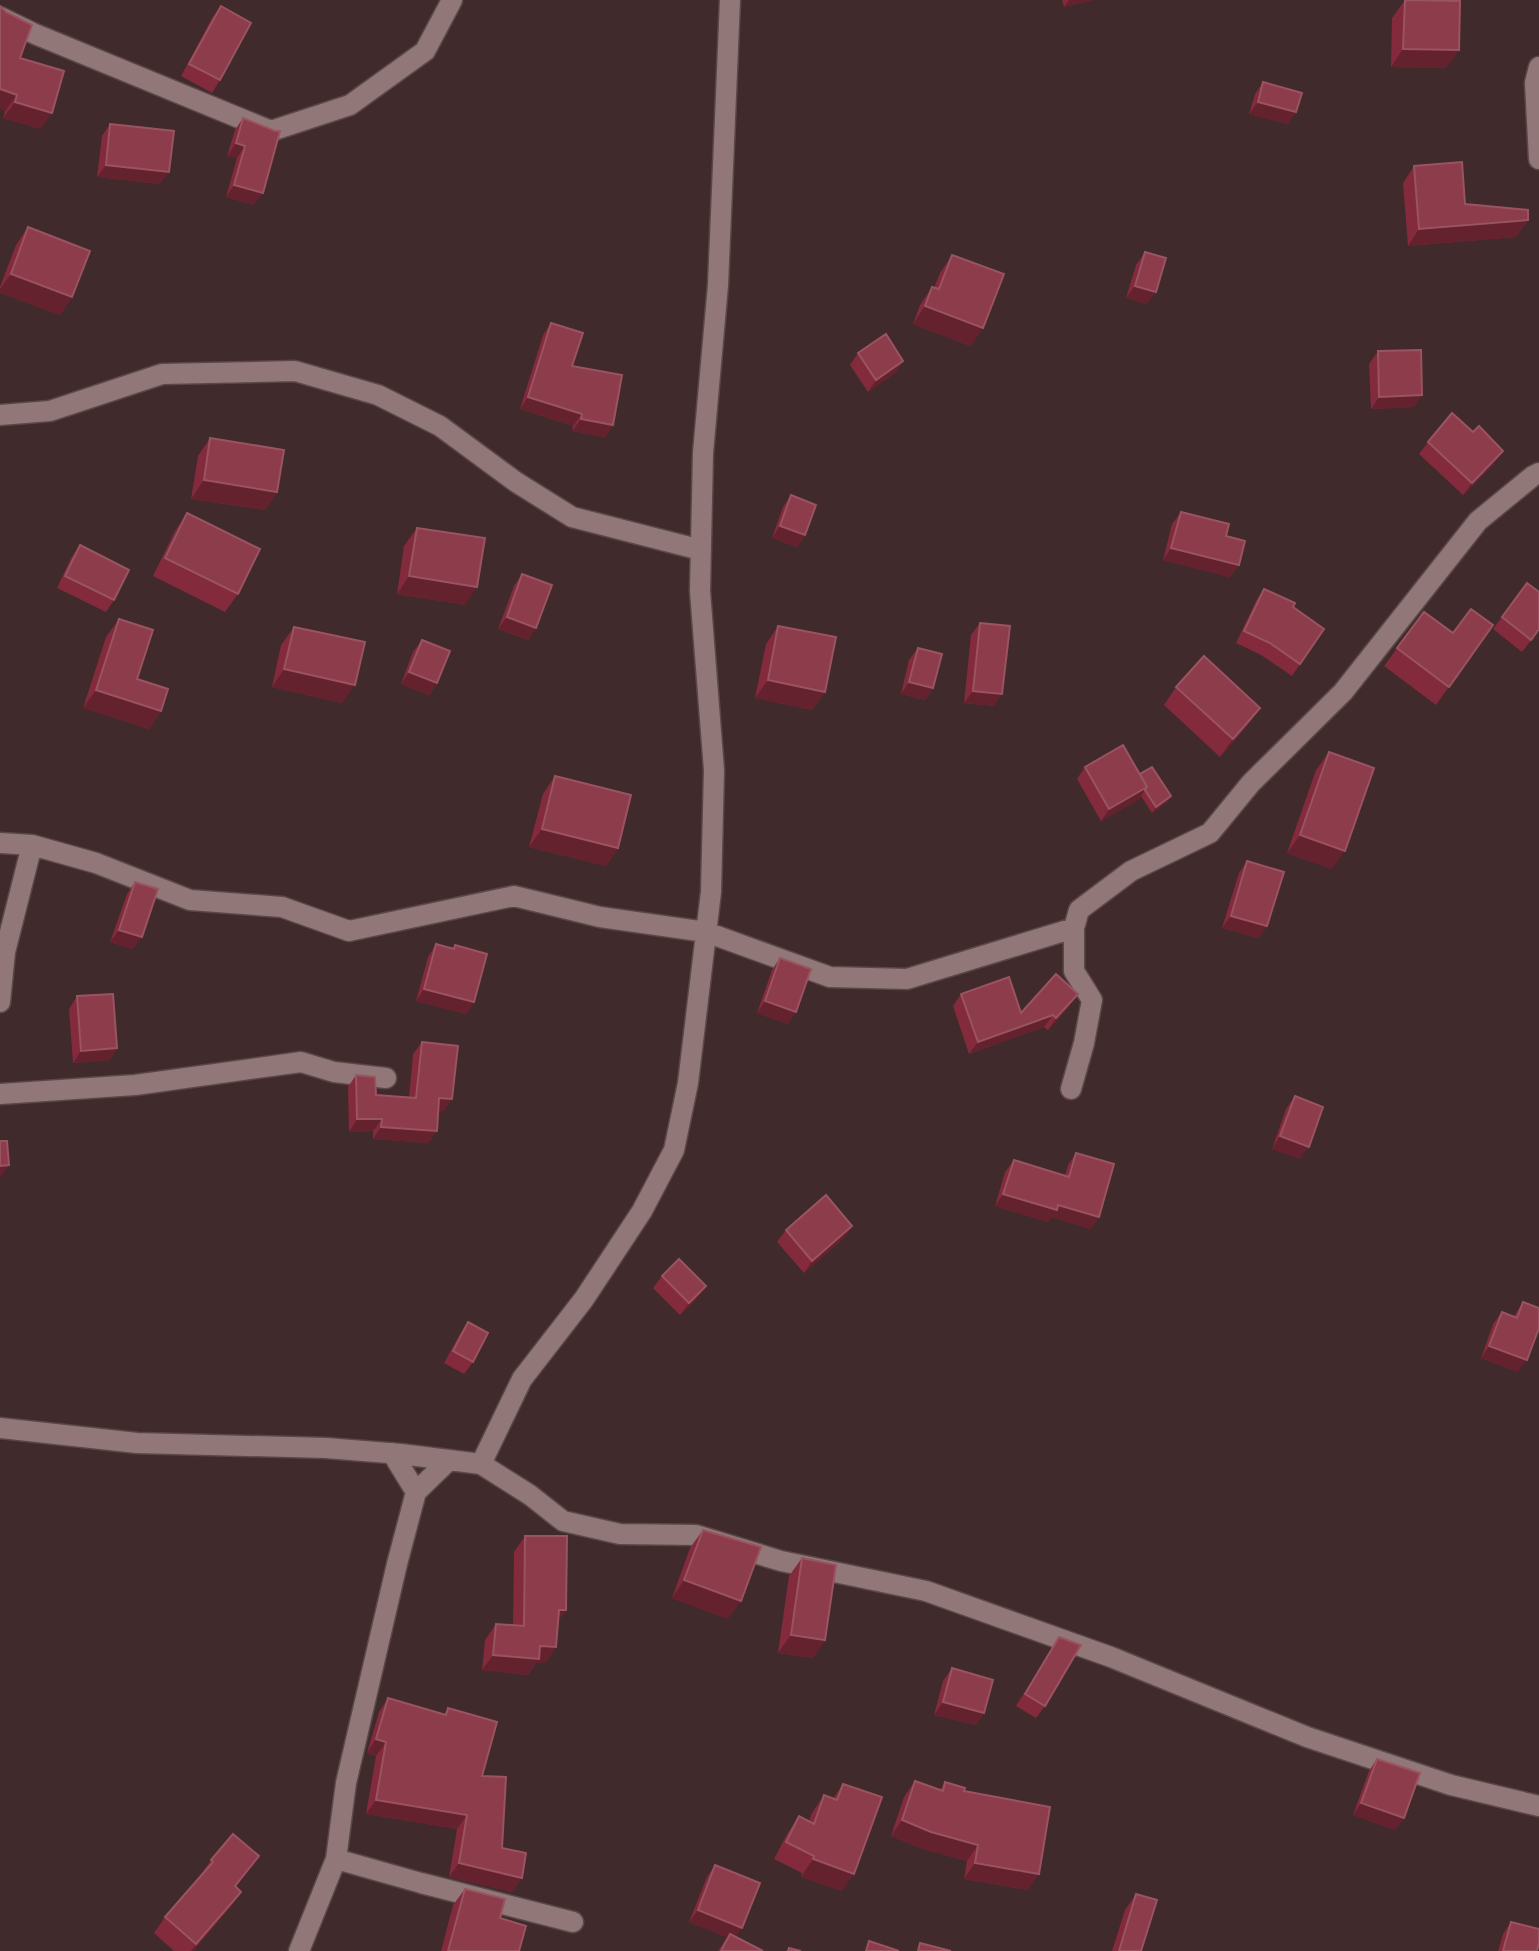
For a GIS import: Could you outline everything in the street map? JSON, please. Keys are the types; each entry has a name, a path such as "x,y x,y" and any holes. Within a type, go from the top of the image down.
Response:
{"street":[{"path":"0,17 271,131 350,105 425,51 452,0"},
{"path":"481,1464 522,1379 584,1299 642,1211 674,1150 688,1083 711,892 714,770 700,591 703,453 718,285 730,0"},
{"path":"1539,67 1535,83 1539,159"},
{"path":"0,415 50,411 162,374 295,371 378,395 440,426 516,482 572,517 701,550"},
{"path":"1071,1089 1092,1000 1074,971 1074,928 1079,910 1131,871 1210,833 1251,783 1343,692 1478,521 1539,473"},
{"path":"0,843 32,845 96,863 190,900 282,907 349,931 514,896 600,917 706,932 830,977 907,979 1074,928"},
{"path":"0,1002 5,952 32,845"},
{"path":"0,1094 135,1085 301,1062 334,1072 386,1078"},
{"path":"0,1428 137,1443 326,1448 481,1464 530,1495 563,1521 620,1534 696,1535 781,1561 926,1591 1111,1657 1307,1737 1451,1785 1539,1806"},
{"path":"392,1453 416,1492"},
{"path":"299,1951 336,1859 346,1783 416,1492 449,1460"},
{"path":"336,1859 573,1922"}],"building":[{"path":"1405,0 1460,1 1459,50 1403,49"},
{"path":"0,6 32,25 20,58 64,71 52,113 15,102 17,95 0,89"},
{"path":"221,6 251,23 220,80 189,64"},
{"path":"1263,82 1302,93 1296,112 1258,102"},
{"path":"243,118 280,131 263,193 234,185 245,146 236,143"},
{"path":"110,124 174,131 169,172 106,165"},
{"path":"1462,162 1465,204 1528,210 1528,220 1419,229 1414,166"},
{"path":"28,227 90,251 72,297 11,274"},
{"path":"1145,252 1166,258 1156,292 1135,286"},
{"path":"952,255 1004,274 983,328 925,306 932,287 939,289"},
{"path":"551,323 583,333 572,366 622,375 613,425 581,419 582,414 528,397"},
{"path":"886,334 903,361 876,380 858,353"},
{"path":"1421,350 1422,395 1379,397 1378,351"},
{"path":"1452,413 1473,432 1479,426 1503,451 1472,483 1428,442"},
{"path":"210,438 284,450 277,492 204,480"},
{"path":"791,495 816,505 805,535 780,526"},
{"path":"1181,512 1229,524 1226,536 1245,541 1239,565 1171,548"},
{"path":"187,513 260,549 238,594 165,558"},
{"path":"417,528 485,538 477,587 409,576"},
{"path":"80,545 129,570 114,600 65,576"},
{"path":"522,574 552,585 536,628 507,617"},
{"path":"1527,583 1539,592 1539,629 1531,640 1502,617"},
{"path":"1264,589 1295,603 1293,607 1324,629 1300,664 1270,643 1244,631"},
{"path":"1471,609 1493,625 1449,687 1397,648 1424,612 1453,633"},
{"path":"119,619 153,630 137,679 168,689 161,711 96,690"},
{"path":"980,623 1010,626 1002,694 973,691"},
{"path":"778,626 836,637 825,692 768,680"},
{"path":"294,627 365,642 355,685 284,669"},
{"path":"422,640 450,651 437,683 409,672"},
{"path":"918,648 942,654 933,688 909,682"},
{"path":"1204,656 1260,708 1233,739 1176,687"},
{"path":"1123,745 1147,787 1109,809 1085,767"},
{"path":"1329,752 1374,768 1345,851 1300,835"},
{"path":"1152,767 1171,796 1156,807 1145,790 1147,787 1140,774"},
{"path":"555,776 631,795 618,848 542,829"},
{"path":"1247,861 1284,872 1267,926 1231,916"},
{"path":"135,882 158,889 142,937 119,930"},
{"path":"436,944 454,949 455,945 487,954 474,1002 424,989"},
{"path":"780,958 811,969 796,1012 765,1001"},
{"path":"1056,974 1078,994 1056,1018 1053,1015 978,1042 961,994 1009,977 1021,1013"},
{"path":"113,994 117,1048 81,1051 77,996"},
{"path":"422,1042 458,1046 452,1099 439,1098 437,1131 381,1127 382,1119 357,1119 356,1075 375,1077 376,1095 416,1098"},
{"path":"1295,1096 1323,1107 1309,1147 1280,1136"},
{"path":"0,1141 7,1141 9,1165 0,1166"},
{"path":"1076,1153 1114,1164 1099,1217 1058,1205 1057,1210 1003,1194 1014,1160 1069,1177"},
{"path":"826,1195 852,1226 812,1261 786,1230"},
{"path":"679,1259 706,1286 689,1303 662,1276"},
{"path":"1523,1302 1539,1308 1539,1328 1527,1360 1489,1346 1502,1312 1517,1318"},
{"path":"468,1322 488,1333 473,1362 453,1351"},
{"path":"703,1530 761,1547 741,1601 684,1580"},
{"path":"525,1536 567,1536 566,1610 559,1610 556,1647 540,1646 539,1659 493,1655 496,1624 524,1626"},
{"path":"802,1558 836,1565 825,1640 791,1635"},
{"path":"1059,1637 1081,1645 1045,1706 1025,1694"},
{"path":"952,1668 993,1680 984,1713 943,1702"},
{"path":"388,1698 446,1715 448,1708 497,1722 482,1776 506,1777 502,1848 526,1853 522,1878 459,1863 467,1815 376,1800 386,1742 376,1739"},
{"path":"1377,1759 1420,1773 1404,1818 1361,1803"},
{"path":"915,1781 943,1791 945,1782 965,1788 964,1791 1050,1807 1039,1874 975,1863 978,1845 902,1820"},
{"path":"843,1784 882,1797 854,1874 813,1859 814,1856 786,1842 799,1816 814,1824 824,1795 837,1800"},
{"path":"233,1834 259,1856 235,1886 241,1892 196,1944 165,1917"},
{"path":"715,1865 760,1883 742,1928 698,1910"},
{"path":"465,1889 505,1899 500,1918 526,1926 519,1951 448,1951"},
{"path":"1136,1894 1157,1900 1141,1951 1119,1951"},
{"path":"1511,1922 1539,1929 1537,1951 1503,1951"},
{"path":"730,1934 763,1951 721,1951"},
{"path":"869,1941 899,1951 866,1951"},
{"path":"920,1943 951,1951 918,1951"}]}
